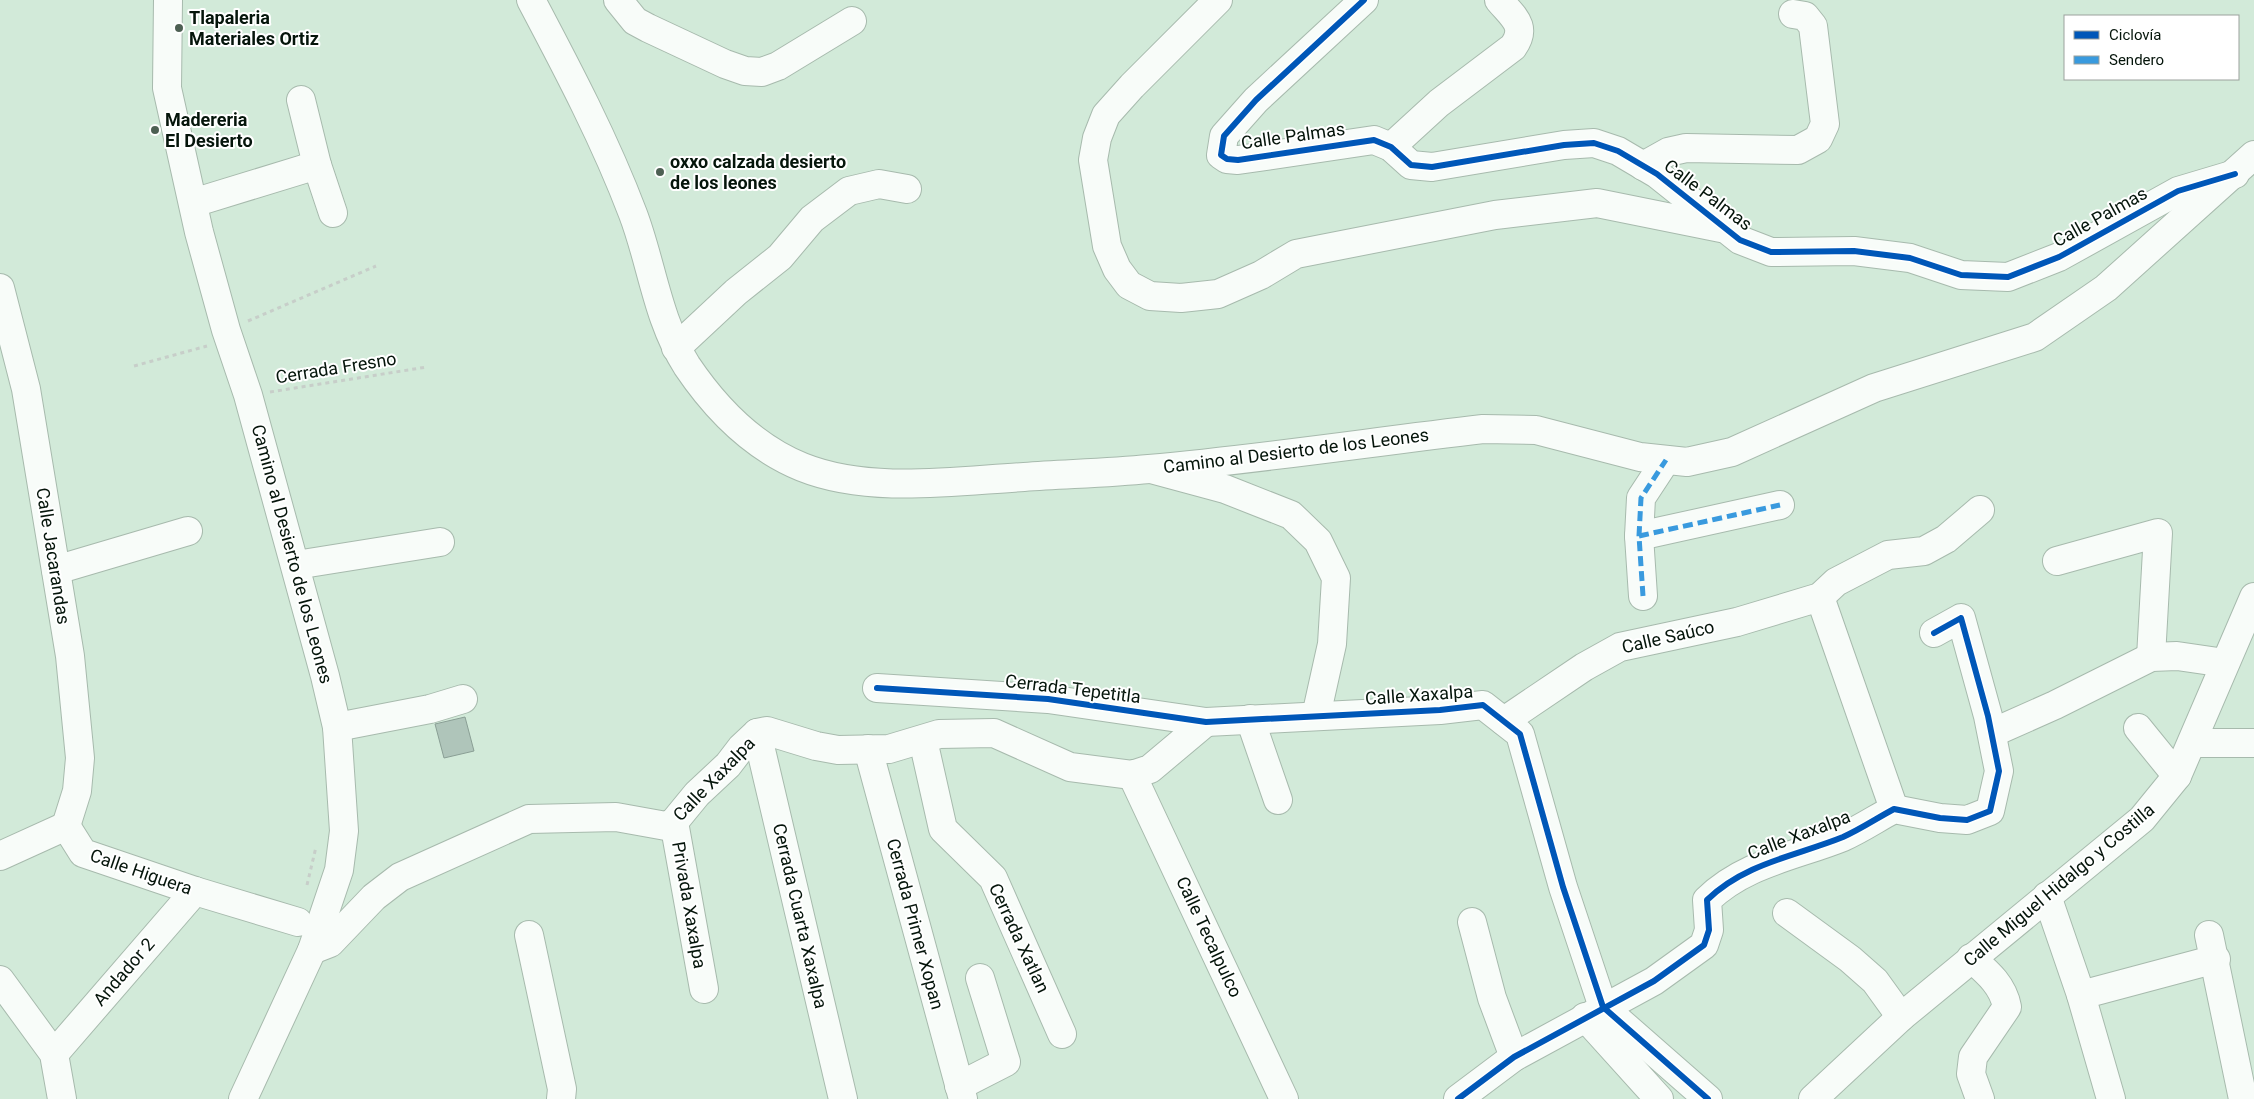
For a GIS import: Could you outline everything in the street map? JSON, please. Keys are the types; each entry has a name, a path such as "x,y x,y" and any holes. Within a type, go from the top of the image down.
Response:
{"street":[{"name":"Camino al Desierto de los Leones","path":"168,0 167,88 193,202 228,335 248,395 296,565 337,727 344,831 339,870 312,950 243,1099"},
{"name":"Camino al Desierto de los Leones","path":"531,0 577,87 634,215 660,309 676,348 717,405 735,424 761,446 803,468 837,478 928,483 1150,469 1483,429 1536,430 1640,458 1686,462 1732,452 1874,388 2035,337 2106,288 2200,204 2244,179 2254,155"},
{"path":"618,0 635,21 716,61 745,71 762,72 778,66 852,21"},
{"name":"Calle Palmas","path":"1218,0 1106,115 1097,138 1093,160 1107,246 1116,268 1130,286 1150,296 1181,298 1218,294 1261,275 1296,254 1513,213 1597,203 1726,229"},
{"name":"Calle Palmas","path":"1364,0 1256,100 1224,136 1221,155 1227,159 1238,160 1374,140 1391,147 1411,165 1432,167 1564,145 1594,143 1618,151 1643,166 1740,240 1771,252 1854,251 1910,258 1961,275 2008,277 2058,257 2178,191 2244,179"},
{"path":"1391,147 1439,103 1513,47 1521,35 1520,28 1499,0"},
{"path":"1643,166 1668,152 1686,148 1798,150 1818,139 1825,124 1813,26 1805,16 1793,14"},
{"path":"301,100 317,165 333,213"},
{"path":"193,202 317,165"},
{"path":"676,348 736,292 780,257 812,219 850,191 879,184 907,189"},
{"name":"Calle Jacarandas","path":"0,288 26,389 70,656 80,758 76,791 66,826"},
{"path":"1643,596 1639,536 1641,498 1666,460"},
{"path":"1150,469 1225,489 1291,515 1318,541 1336,578 1332,644 1316,716"},
{"path":"1639,536 1780,505"},
{"path":"1934,632 1961,618 1992,733 1999,771 1990,810 1967,820 1940,818 1894,808 1820,597 1836,582 1888,555 1924,551 1946,539 1980,510"},
{"path":"56,570 188,531"},
{"path":"2057,561 2158,533 2151,657"},
{"path":"296,565 440,542"},
{"name":"Calle Saúco","path":"1504,721 1584,667 1620,647 1737,622 1820,597"},
{"name":"Calle Miguel Hidalgo y Costilla","path":"1822,1094 1901,1017 2142,819 2162,798 2177,776 2254,597"},
{"path":"1992,733 2055,705 2151,657 2178,656 2225,663"},
{"name":"Cerrada Tepetitla","path":"877,688 1048,699 1206,722"},
{"path":"337,727 430,709 463,699"},
{"name":"Calle Xaxalpa","path":"1206,722 1483,705 1520,734 1563,887 1594,1012"},
{"path":"1250,719 1278,800"},
{"path":"1132,776 1150,769 1206,722"},
{"path":"2138,728 2177,776"},
{"name":"Calle Xaxalpa","path":"312,950 322,948 330,943 374,897 400,877 529,819 616,817 666,826 674,822 697,794 728,765 741,748 757,733 777,732 816,746 838,750 868,750 889,749 939,734 994,733 1070,767 1132,776"},
{"name":"Cerrada Cuarta Xaxalpa","path":"757,733 843,1099"},
{"name":"Cerrada Xatlan","path":"923,740 943,829 993,878 1062,1034"},
{"path":"2192,743 2254,743"},
{"name":"Cerrada Primer Xopan","path":"868,750 961,1092"},
{"name":"Calle Tecalpulco","path":"1132,776 1284,1099"},
{"name":"Calle Xaxalpa","path":"1458,1099 1514,1057 1654,981 1704,945 1709,930 1707,900 1720,888 1764,863 1844,836 1894,808"},
{"name":"Privada Xaxalpa","path":"674,822 704,989"},
{"path":"0,856 66,826"},
{"name":"Calle Higuera","path":"66,826 83,853 195,891 298,922"},
{"name":"Andador 2","path":"54,1054 195,891"},
{"path":"2047,896 2082,995 2111,1099"},
{"path":"1787,913 1850,959 1875,981 1901,1017"},
{"path":"1472,922 1492,998 1514,1057"},
{"path":"529,935 562,1089 561,1099"},
{"path":"2082,995 2213,947 2243,1099"},
{"path":"1971,958 1995,980 2005,996 2007,1007 1973,1057 1971,1074 1980,1099"},
{"path":"961,1092 1006,1062 980,978"},
{"path":"0,980 54,1054 62,1099"},
{"path":"1594,1012 1660,1099"},
{"path":"1594,1012 1708,1099"}],"path":[{"path":"134,366 228,335 376,266"}],"building":[{"path":"465,717 474,751 444,758 435,724"}],"marked path":[{"path":"1643,596 1639,536 1641,498 1666,460"},
{"path":"1639,536 1780,505"}],"cycle path":[{"path":"1364,0 1256,100 1224,136 1221,155 1227,159 1238,160 1374,140 1391,147 1411,165 1432,167 1564,145 1594,143 1618,151 1657,174 1740,240 1771,252 1854,251 1910,258 1961,275 2008,277 2059,257 2178,191 2235,174"},
{"path":"1458,1099 1514,1057 1654,981 1704,945 1709,930 1707,900 1722,887 1738,877 1772,862 1843,837 1894,809 1940,818 1967,820 1990,811 1999,771 1988,716 1961,618 1934,633"},
{"path":"877,688 1048,699 1206,722 1440,710 1483,705 1520,734 1563,887 1603,1007 1708,1099"}],"place":[{"name":"Tlapaleria Materiales Ortiz","path":"179,28"},
{"name":"Madereria El Desierto","path":"155,130"},
{"name":"oxxo calzada desierto de los leones","path":"660,172"}]}
